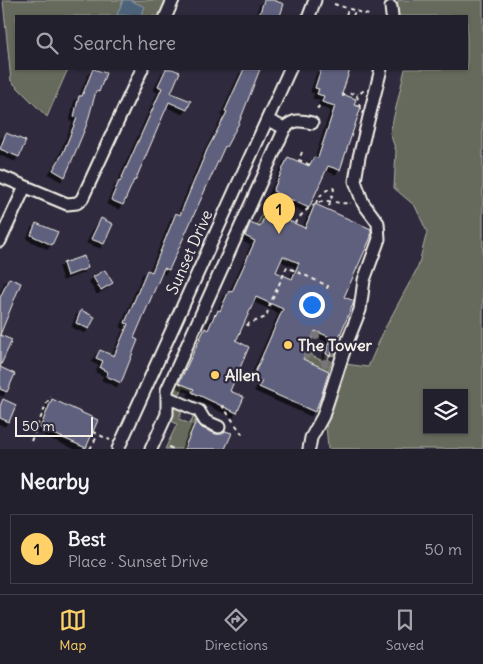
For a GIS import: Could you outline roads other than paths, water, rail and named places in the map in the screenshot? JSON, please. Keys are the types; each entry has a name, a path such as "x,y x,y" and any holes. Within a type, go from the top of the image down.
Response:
{"street":[{"path":"166,15 173,0"},
{"path":"309,15 315,0"},
{"path":"0,176 67,204 77,203 82,199 142,70"},
{"name":"Sunset Drive","path":"118,449 290,70"},
{"path":"308,449 311,438 323,416 346,344 360,310 364,280 380,239 378,223 363,203 355,181 358,157 381,70"},
{"path":"267,120 285,128"},
{"path":"151,449 167,414 167,393 285,128 293,122 302,120 312,123"},
{"path":"0,241 24,187"},
{"path":"194,282 212,290"},
{"path":"149,382 199,411 205,421 219,427"}],"water":[{"path":"123,0 130,0 145,7 141,15 117,15"}],"place":[{"name":"Best","path":"279,234"},
{"name":"The Tower","path":"288,345"},
{"name":"Allen","path":"215,375"}]}
